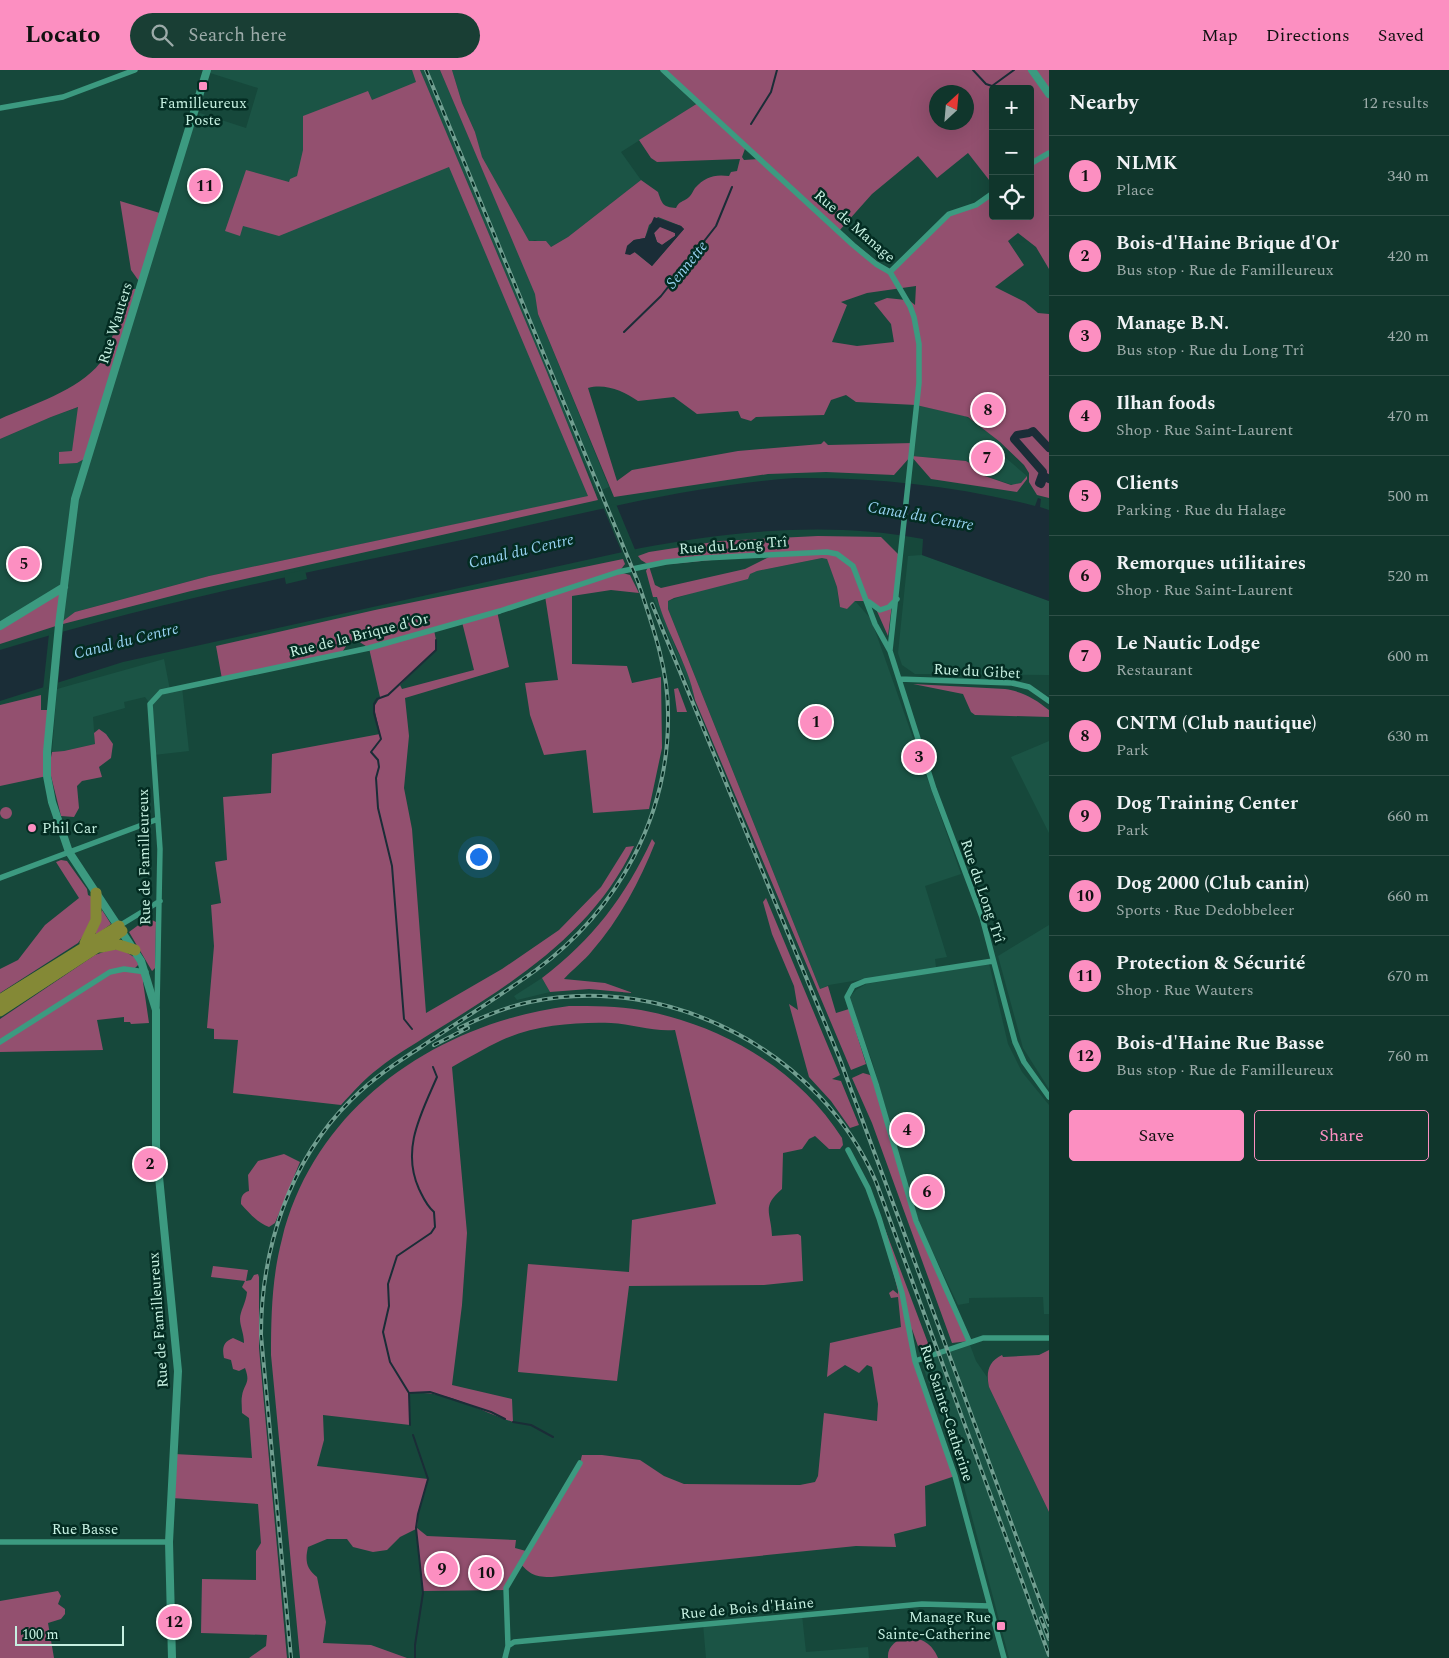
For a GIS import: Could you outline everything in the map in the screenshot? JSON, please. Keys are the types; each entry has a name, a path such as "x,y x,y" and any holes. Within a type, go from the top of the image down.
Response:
{"highway":[{"path":"81,949 94,928 98,912 96,893"},
{"path":"0,1000 81,949 120,928"},
{"path":"0,1011 95,949 120,928"},
{"path":"95,949 116,944 135,950"}],"street":[{"path":"0,108 63,97 135,70"},
{"name":"Rue Wauters","path":"50,710 58,625 78,485 207,70"},
{"name":"Rue de Manage","path":"663,70 854,245 876,264 890,272 914,317 919,344 919,383 897,599"},
{"path":"1032,70 1049,94"},
{"path":"1034,162 1049,153"},
{"path":"890,272 948,214 976,205 989,195"},
{"name":"Rue du Long Trî","path":"576,585 618,572 666,562 776,553 828,552 837,554 853,566 875,624 890,651 937,798 982,917 1015,1042 1024,1062 1049,1097"},
{"name":"Rue de la Brique d'Or","path":"150,704 161,692 369,648 500,611 576,585"},
{"path":"0,626 64,587"},
{"path":"867,600 880,610 889,606 897,599"},
{"path":"890,651 897,599"},
{"name":"Rue du Gibet","path":"899,679 1012,683 1029,687 1049,701"},
{"name":"Rue de Familleureux","path":"150,704 158,819 160,901 156,1010 157,1153 178,1371 169,1542 172,1658"},
{"name":"Rue de Familleureux","path":"50,710 47,776 55,816 69,852 135,950 146,972 156,1010"},
{"path":"0,878 158,819"},
{"path":"120,928 160,901"},
{"path":"969,1341 916,1221 876,1084 847,997 853,986 865,982 994,960"},
{"path":"0,1042 110,972 124,969 146,972"},
{"name":"Rue Sainte-Catherine","path":"848,1150 868,1188 879,1218 902,1293 915,1361 955,1476 1004,1658"},
{"path":"915,1361 969,1341 988,1337 1049,1338"},
{"path":"506,1658 506,1588 580,1463"},
{"name":"Rue Basse","path":"0,1542 169,1542"},
{"name":"Rue de Bois d'Haine","path":"507,1647 514,1642 912,1605 990,1606"}],"shaded area":[{"path":"211,70 440,70 536,294 538,314 609,487 597,492 571,430 596,495 209,576 75,612 59,625 0,626 0,439 79,407 81,462 193,114 199,115 200,113 246,128 258,88 210,73"},
{"path":"412,70 420,70 546,370 598,500 191,591 59,625 0,644 0,626 64,587 59,624 75,612 209,576 588,496 449,167 279,236 243,226 240,236 225,231 246,170 289,182 290,179 297,176 303,150 303,116 368,91 372,100 416,82"},
{"path":"440,70 452,70 462,103 475,132 482,157 529,241 546,241 551,247 568,237 641,180 658,192 664,204 668,207 676,208 706,179 719,175 729,176 731,172 737,171 740,159 657,162 651,158 639,140 698,103 663,70 1049,70 1049,269 1036,247 1018,233 1008,241 1024,265 995,287 1025,302 1038,313 1049,314 1049,498 1037,495 1029,482 1029,473 1024,465 1000,442 968,417 916,405 856,402 846,395 831,400 824,415 756,417 751,421 741,418 738,411 697,414 674,397 638,401 627,394 608,387 588,388 617,481 632,470 738,451 821,444 824,441 828,445 913,443 912,456 966,461 978,468 979,474 1011,485 1021,483 1027,476 1027,479 1017,492 931,479 911,456 894,475 826,472 768,474 614,497 538,314 535,294","holes":["989,85 1034,85 1034,220 989,220 989,196 976,205 949,214 890,272 839,231 872,194 918,156 937,178 968,153 989,180","746,146 759,159 744,160 742,157","658,217 684,229 652,266 627,246 634,240 645,238 649,225","916,286 915,305 905,297 906,300 887,298 874,303 891,324 894,342 857,346 832,342 847,305 841,302 867,293"]},
{"path":"452,70 663,70 698,103 621,152 641,180 568,237 551,247 535,240 529,242 481,157 475,132 462,103"},
{"path":"120,201 163,214 141,284 131,270"},
{"path":"660,226 675,233 675,236 662,245 657,242 654,233"},
{"path":"130,289 140,289 86,458 77,463 59,464 59,452 72,451 78,407 0,439 0,419 67,389 91,373 100,363 112,339"},
{"path":"916,405 965,416 980,425 1005,447 1000,453 1027,476 1023,482 1016,486 979,474 966,461 911,456"},
{"path":"818,536 881,537 900,556 897,599 892,604 888,636 876,609 867,601 855,601 847,609 840,607 837,587 827,559 822,558 757,571 750,574 748,579 668,601 668,609 820,989 828,986 836,1013 849,1009 866,1064 851,1070 695,700 692,686 657,597 653,597 646,571 649,565 638,556 649,552 720,541","holes":["775,554 745,569 661,588 655,585 649,566"]},
{"path":"922,555 1049,601 1049,675 915,674 902,665 898,653 908,556"},
{"path":"827,558 837,587 839,605 847,609 855,601 871,619 961,874 925,886 947,957 935,959 936,967 829,985 820,989 668,609 668,601 757,571"},
{"path":"623,559 625,564 619,572 630,575 639,593 611,590 572,596 572,664 627,666 632,683 661,677 662,748 649,809 593,813 586,750 544,755 530,715 525,683 558,680 545,596 497,611 509,667 405,698 409,736 404,788 412,829 426,1013 502,969 559,930 601,887 626,847 634,846 617,877 596,906 547,955 490,996 385,1063 341,1105 233,1093 238,1040 214,1039 214,1029 207,1028 214,946 211,905 221,903 215,862 227,860 223,797 271,793 272,754 380,734 374,707 380,697 369,648 358,641 348,643 341,654 222,679 216,646 375,610","holes":["462,622 474,670 402,689 400,685 436,650 434,630"]},
{"path":"653,597 656,597 676,649 689,674 695,700"},
{"path":"164,659 170,690 182,687 189,751 154,755 150,704 145,697 124,702 125,708 93,717 95,744 52,752 57,689"},
{"path":"913,684 1012,690 1029,696 1044,706 1049,710 1049,717 975,715 971,712 963,694"},
{"path":"678,688 687,712 677,712 674,689"},
{"path":"41,695 41,710 50,710 47,776 0,786 0,705"},
{"path":"99,729 106,734 113,744 111,758 99,767 102,777 82,781 77,786 79,808 74,817 61,816 49,768 52,752 95,744 94,733"},
{"path":"1049,741 1049,833 1011,757"},
{"path":"4,807 8,807 12,813 8,819 4,819 0,815 0,811"},
{"path":"652,839 655,843 649,857 636,886 620,913 592,951 564,979 605,983 633,993 589,989 550,992 542,978 577,948 606,916 631,880"},
{"path":"61,860 67,861 87,889 88,895 92,897 95,906 88,929 78,943 0,993 0,969 18,960 45,925 79,898 56,862"},
{"path":"766,898 840,1075 832,1079 841,1081 859,1125 850,1128 831,1101 809,1077 789,1004 798,1010 794,986 772,934 763,902"},
{"path":"102,910 111,924 96,935 95,931"},
{"path":"148,918 156,922 155,968 152,971 129,932"},
{"path":"1049,925 1049,1089 1023,1048 998,956"},
{"path":"121,949 134,957 139,964 133,970 146,972 143,982 149,1023 131,1024 130,1022 124,1022 124,1017 97,1020 103,1050 0,1052 0,1019 95,955 109,950"},
{"path":"989,963 1008,1044 1022,1072 1049,1105 1049,1314 1044,1314 1043,1297 969,1298 969,1303 958,1305 919,1223 872,1061 849,998 856,990 866,984"},
{"path":"542,978 550,992 517,1000 514,996"},
{"path":"569,1006 641,1010 671,1017 729,1039 780,1071 824,1113 842,1138 843,1145 840,1149 829,1149 815,1136 809,1139 802,1149 783,1153 782,1189 769,1205 772,1236 798,1234 801,1236 803,1281 764,1285 629,1286 617,1381 518,1372 528,1264 629,1272 632,1220 716,1204 675,1030 659,1030 611,1023 584,1023 542,1028 515,1035 489,1046 452,1067 467,1233 462,1305 452,1385 512,1399 513,1422 450,1398 424,1393 409,1393 410,1425 323,1415 324,1440 317,1466 428,1479 418,1514 417,1528 427,1536 516,1540 515,1548 526,1551 580,1463 582,1455 602,1455 640,1460 664,1476 684,1484 800,1485 815,1482 818,1476 824,1413 877,1421 878,1404 872,1367 867,1365 859,1373 845,1365 827,1377 830,1343 901,1327 898,1297 891,1298 889,1293 893,1290 898,1294 898,1291 882,1227 885,1229 931,1351 928,1353 919,1349 912,1329 915,1361 955,1476 925,1486 926,1526 894,1534 896,1547 856,1546 552,1577 534,1574 520,1563 506,1590 423,1591 416,1529 400,1537 387,1550 373,1552 353,1547 347,1539 327,1539 308,1547 307,1556 307,1564 317,1577 326,1622 323,1643 371,1645 407,1658 300,1658 271,1355 272,1311 276,1268 282,1239 298,1191 322,1148 353,1111 389,1079 429,1052 474,1031 520,1015"},
{"path":"863,1073 870,1075 876,1084 916,1221 969,1341 952,1343 872,1123 852,1078"},
{"path":"284,1154 300,1162 275,1223 269,1227 250,1214 241,1204 241,1199 243,1194 249,1191 248,1175 258,1161"},
{"path":"213,1266 248,1270 246,1281 251,1280 254,1275 258,1274 259,1277 259,1348 287,1658 249,1658 266,1646 267,1635 201,1633 202,1579 256,1580 256,1551 261,1543 258,1504 172,1498 174,1454 252,1458 249,1418 242,1413 242,1398 247,1373 245,1368 239,1371 233,1369 231,1360 224,1358 223,1351 225,1343 233,1338 244,1343 240,1319 247,1292 242,1287 245,1281 211,1277"},
{"path":"970,1345 976,1361 987,1377 989,1387 1049,1512 1049,1658 1009,1658 956,1456 923,1367 924,1361"},
{"path":"1049,1350 1049,1512 989,1387 988,1372 991,1364 1002,1355 1003,1357 1039,1355"},
{"path":"58,1591 61,1596 58,1604 65,1609 65,1614 61,1619 48,1623 54,1658 0,1658 0,1601"},
{"path":"802,1615 806,1652 868,1647 869,1658 706,1658 703,1624"},
{"path":"907,1636 926,1642 938,1658 888,1658 891,1647"}],"water":[{"path":"654,217 681,226 684,229 652,266 635,252 630,255 625,254 627,246 634,240 645,238","holes":["660,227 675,233 675,236 662,245 657,242 654,233"]},
{"name":"Canal du Centre","path":"795,478 856,479 916,484 976,493 1035,506 1038,498 1041,499 1040,507 1049,510 1049,601 922,555 923,539 852,530 817,529 746,533 641,548 123,662 0,701 0,650 115,617 232,589 630,503 712,488"}],"pier":[{"path":"616,504 636,552 623,555 603,507"},
{"path":"305,570 307,579 286,584 284,574"},
{"path":"63,630 58,685 43,689 49,634"}],"waterway":[{"name":"Sennette","path":"751,124 771,92 777,70"},
{"path":"973,70 986,84 992,86 1014,70"},
{"name":"Sennette","path":"624,332 661,296 716,226 732,187"},
{"path":"1049,448 1033,431 1017,435 1014,439 1043,472 1039,483 1041,484 1044,476 1049,479"},
{"path":"412,1029 404,1019 392,866 378,808 376,778 379,767 378,760 371,752 381,739 374,713 374,704 377,699 388,695 436,650 436,640"},
{"path":"410,1425 409,1393 390,1362 383,1332 389,1306 388,1284 397,1256 431,1233 435,1227 434,1212 419,1189 412,1160 415,1132 437,1077 433,1067"},
{"path":"409,1393 430,1392 491,1412 505,1419"},
{"path":"513,1422 531,1425 553,1437"},
{"path":"413,1435 428,1479 416,1528 423,1593 415,1645 415,1658"}],"railway":[{"path":"291,1658 261,1335 266,1271 273,1239 283,1208 295,1179 311,1150 329,1124 359,1092 393,1065 536,970 565,946 592,919 634,857 649,823 660,787 666,750 668,712 665,679 658,646 638,582 426,70"},
{"path":"652,604 839,1057 1049,1625"},
{"path":"459,1028 494,1013 530,1002 583,996 635,999 686,1012 734,1032 779,1060 818,1095 851,1136 876,1182 1049,1655"},
{"path":"434,1045 468,1028"},
{"path":"1041,1618 1049,1639"}],"place":[{"name":"Familleureux Poste","path":"203,86"},
{"name":"Protection & Sécurité","path":"205,186"},
{"name":"CNTM (Club nautique)","path":"988,410"},
{"name":"Le Nautic Lodge","path":"987,458"},
{"name":"Clients","path":"24,564"},
{"name":"NLMK","path":"816,722"},
{"name":"Manage B.N.","path":"919,757"},
{"name":"Phil Car","path":"32,828"},
{"name":"Ilhan foods","path":"907,1130"},
{"name":"Bois-d'Haine Brique d'Or","path":"150,1164"},
{"name":"Remorques utilitaires","path":"927,1192"},
{"name":"Dog Training Center","path":"442,1569"},
{"name":"Dog 2000 (Club canin)","path":"486,1573"},
{"name":"Bois-d'Haine Rue Basse","path":"174,1622"},
{"name":"Manage Rue Sainte-Catherine","path":"1001,1626"}]}
